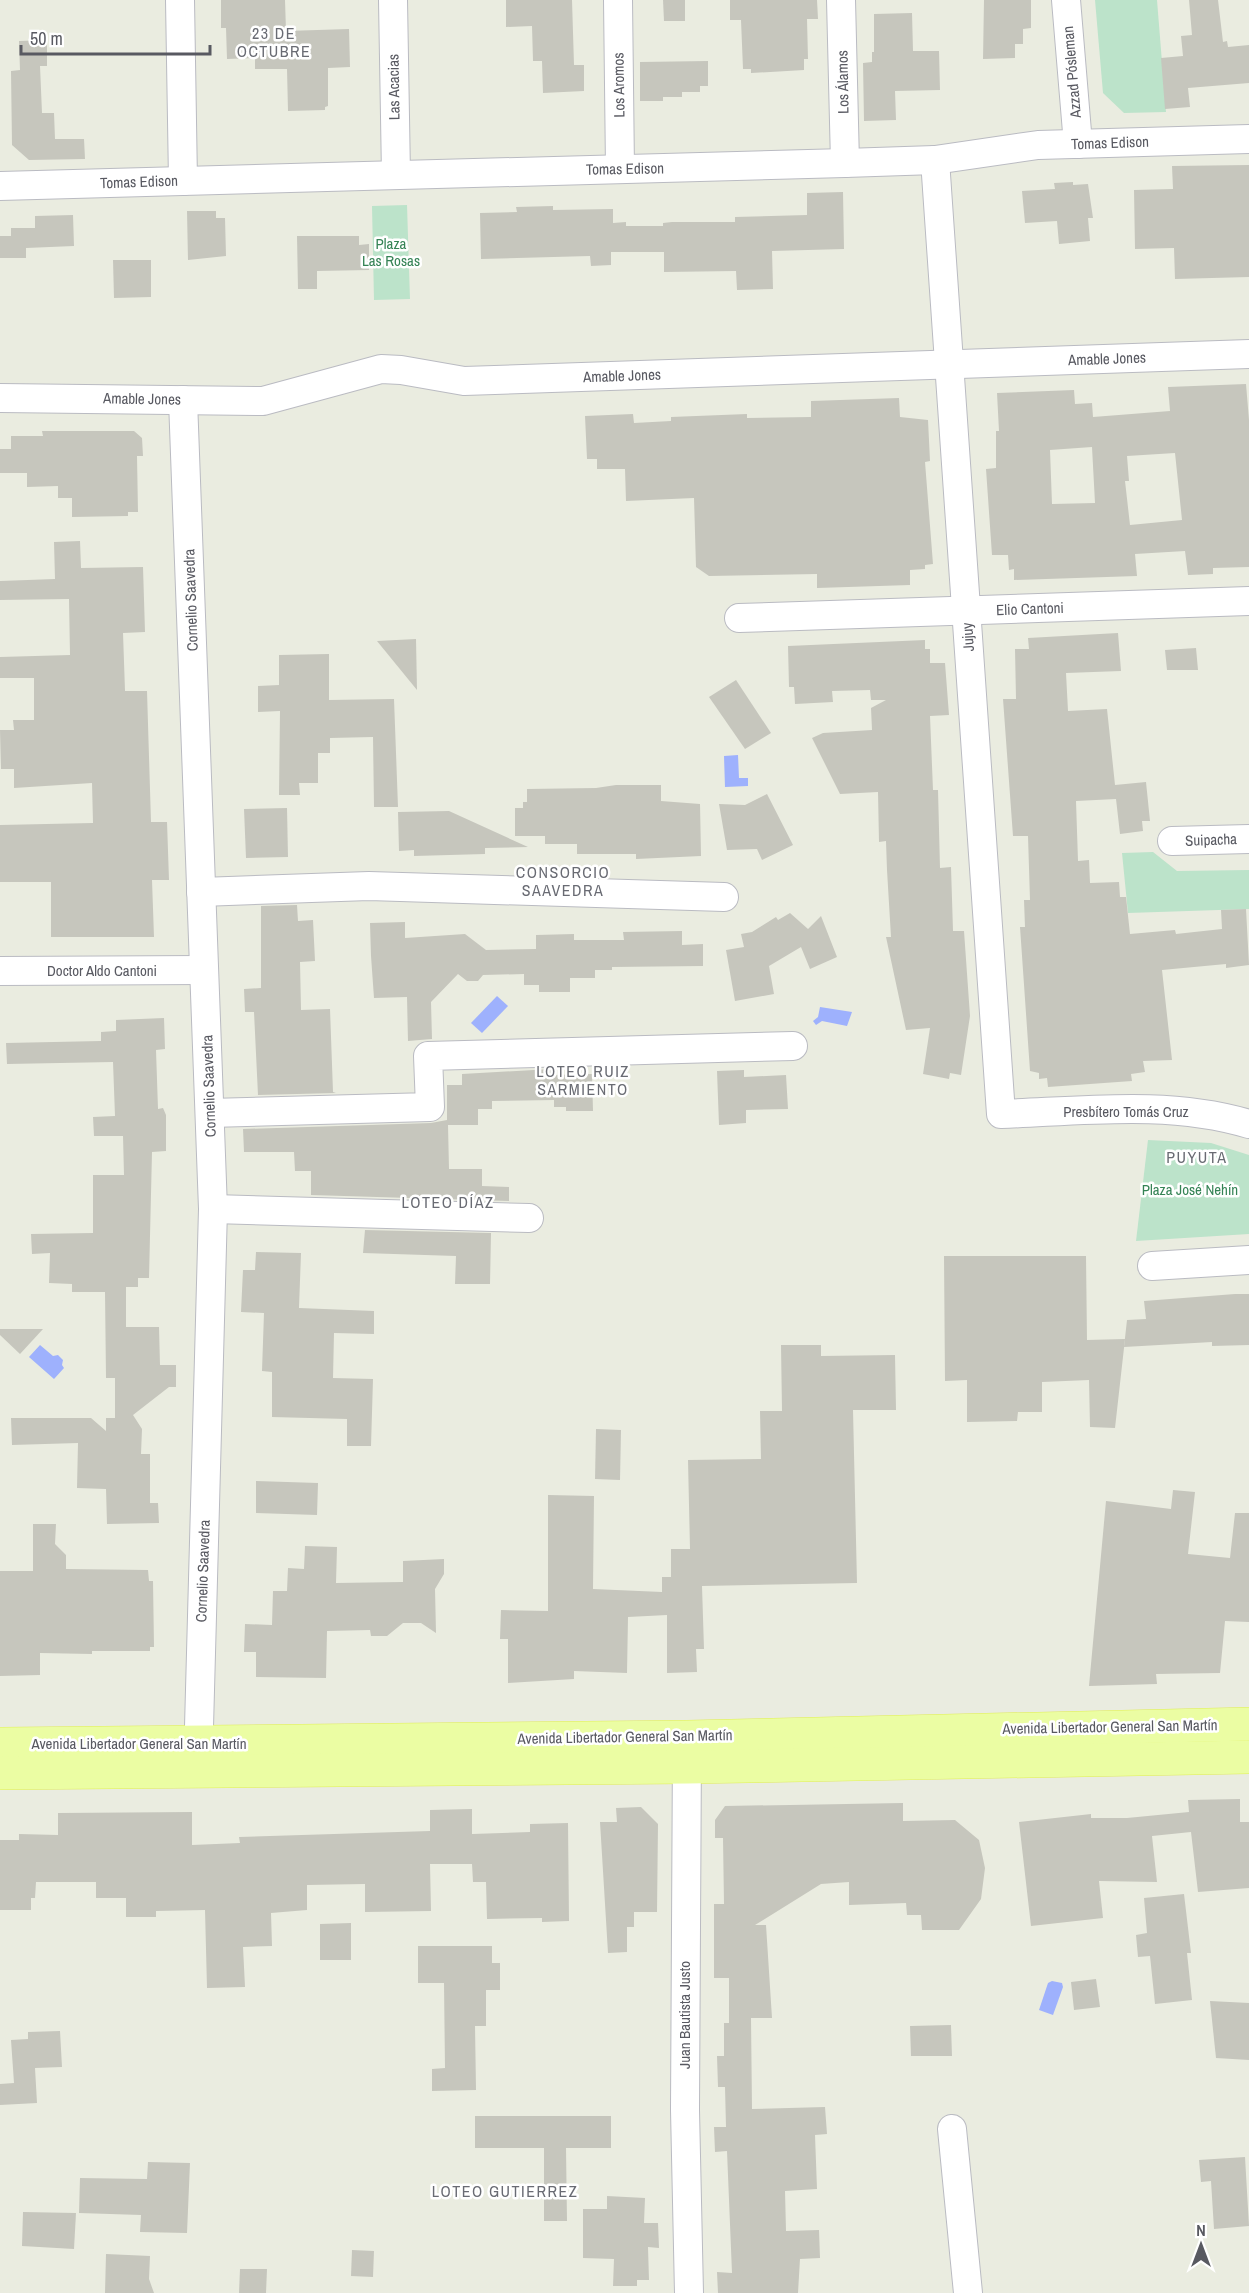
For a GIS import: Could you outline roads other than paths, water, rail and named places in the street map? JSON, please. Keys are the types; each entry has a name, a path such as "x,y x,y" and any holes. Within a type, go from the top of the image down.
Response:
{"main road":[{"name":"Avenida Libertador General San Martín","path":"687,1752 1249,1724"},
{"name":"Avenida Libertador General San Martín","path":"0,1744 198,1758"},
{"name":"Avenida Libertador General San Martín","path":"0,1773 198,1758 687,1752 1249,1757"}],"street":[{"path":"180,0 183,181"},
{"name":"Las Acacias","path":"393,0 396,175"},
{"name":"Los Aromos","path":"618,0 620,169"},
{"name":"Los Álamos","path":"841,0 845,163"},
{"name":"Azzad Pósleman","path":"1066,0 1078,144"},
{"name":"Tomas Edison","path":"0,186 935,160 1038,145 1249,139"},
{"name":"Jujuy","path":"935,160 1001,1114"},
{"name":"Amable Jones","path":"0,398 263,400 299,393 353,374 381,369 401,370 464,381 1249,354"},
{"name":"Cornelio Saavedra","path":"183,400 213,1209 198,1758"},
{"name":"Elio Cantoni","path":"739,618 1249,601"},
{"name":"Suipacha","path":"1172,842 1249,839"},
{"path":"201,892 369,886 724,897"},
{"name":"Doctor Aldo Cantoni","path":"0,971 204,970"},
{"path":"210,1113 430,1107 428,1056 793,1046"},
{"name":"Presbítero Tomás Cruz","path":"1001,1114 1149,1110 1217,1114 1249,1124"},
{"path":"213,1209 529,1218"},
{"path":"1152,1266 1249,1260"},
{"name":"Juan Bautista Justo","path":"687,1752 685,2110 689,2293"},
{"path":"952,2129 968,2293"}],"water":[{"path":"738,755 739,778 748,778 748,786 725,787 724,756"},
{"path":"497,996 508,1006 482,1033 471,1023"},
{"path":"820,1007 852,1012 847,1026 822,1021 816,1025 813,1021 818,1017"},
{"path":"40,1345 53,1356 58,1355 63,1360 64,1368 54,1379 29,1357"},
{"path":"1052,1981 1062,1983 1063,1987 1053,2015 1039,2010 1048,1983"}],"district":[{"name":"23 DE OCTUBRE","path":"274,42"},
{"name":"CONSORCIO SAAVEDRA","path":"563,881"},
{"name":"LOTEO RUIZ SARMIENTO","path":"583,1080"},
{"name":"PUYUTA","path":"1197,1157"},
{"name":"LOTEO DÍAZ","path":"448,1202"},
{"name":"LOTEO GUTIERREZ","path":"505,2191"}],"park label":[{"name":"Plaza Las Rosas","path":"391,252"},
{"name":"Plaza José Nehín","path":"1190,1190"}]}
